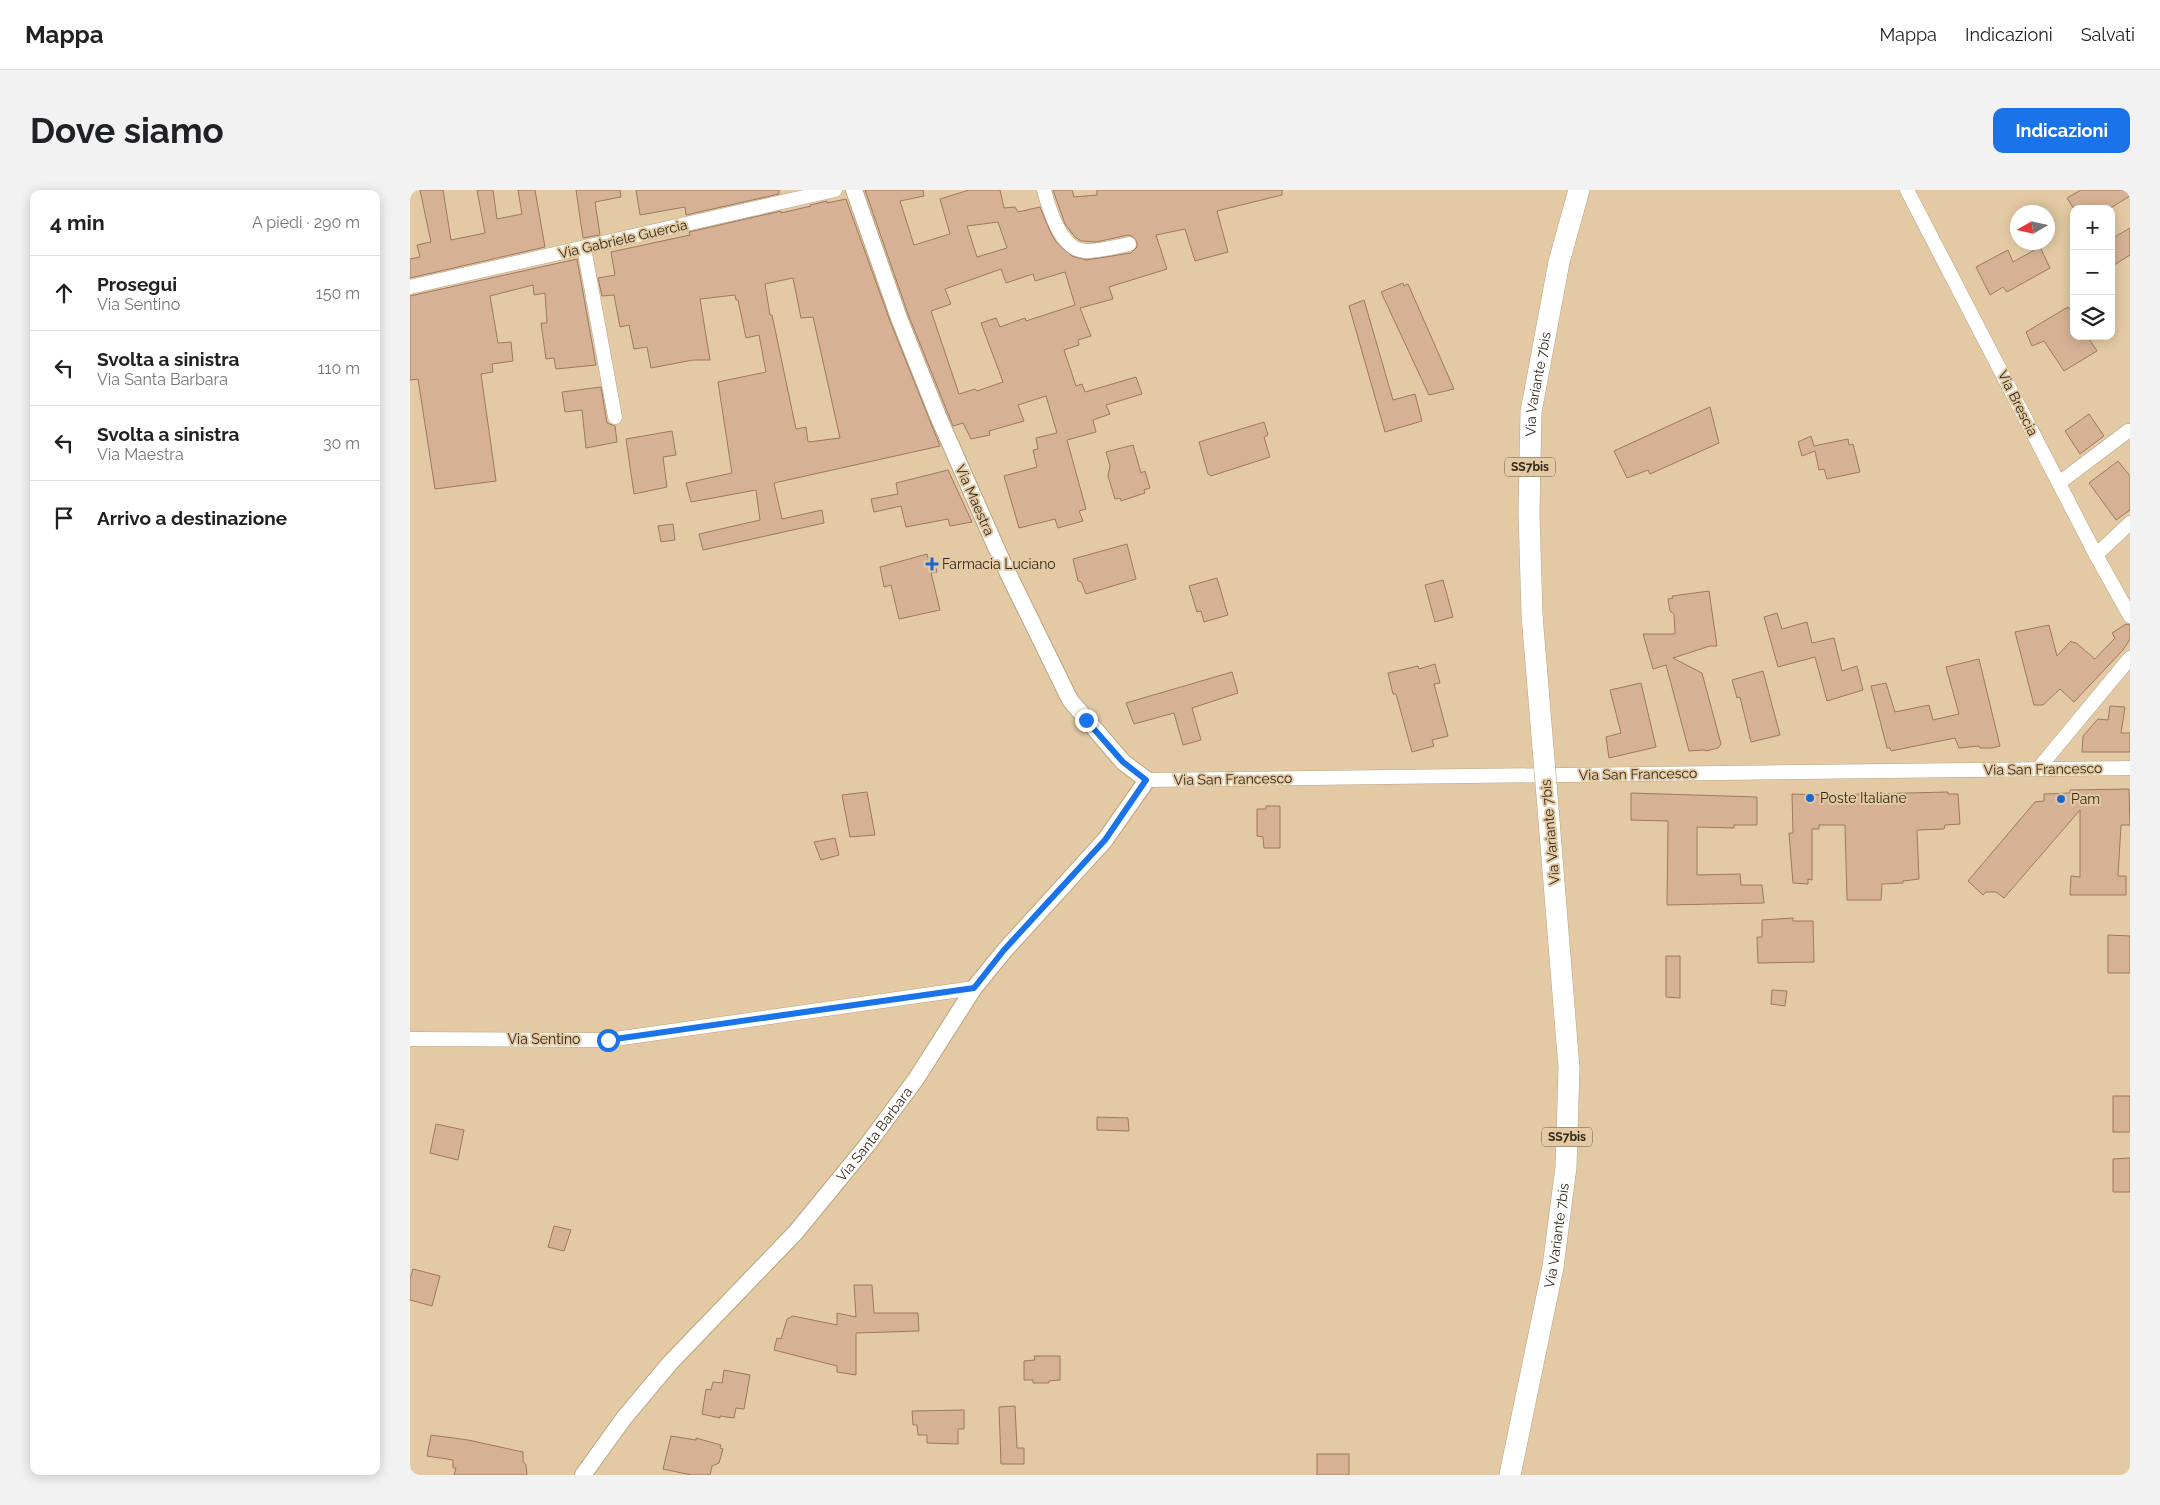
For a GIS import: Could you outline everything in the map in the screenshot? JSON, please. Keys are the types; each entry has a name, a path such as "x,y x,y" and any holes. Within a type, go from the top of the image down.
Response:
{"main road":[{"name":"Via Variante 7bis","path":"1510,1475 1553,1267 1566,1167 1569,1068 1532,615 1528,513 1531,412 1559,262 1579,190"}],"street":[{"name":"Via Gabriele Guercia","path":"410,287 835,190"},
{"name":"Via Maestra","path":"854,190 899,318 938,416 1003,563 1070,700 1123,762 1146,780"},
{"path":"1044,190 1058,230 1076,249 1085,251 1129,244"},
{"name":"Via Brescia","path":"1906,190 2096,555 2130,616"},
{"path":"584,248 615,417"},
{"path":"2059,483 2128,431"},
{"path":"2096,555 2130,523"},
{"path":"2038,769 2130,658"},
{"name":"Via San Francesco","path":"1146,780 2130,768"},
{"name":"Via Santa Barbara","path":"583,1475 624,1418 670,1364 796,1232 868,1144 916,1079 974,988 1004,950 1105,840 1146,780"},
{"name":"Via Sentino","path":"410,1039 608,1040 974,988"}],"building":[{"path":"420,190 443,190 451,240 485,233 477,190 493,190 497,219 522,214 518,190 535,190 545,247 410,278 410,259 420,257 417,245 431,242"},
{"path":"576,190 620,190 621,197 595,202 600,235 583,238"},
{"path":"636,190 779,190 779,194 686,215 685,207 640,215"},
{"path":"865,190 923,190 924,196 900,201 914,245 950,234 940,199 969,190 1000,190 1004,208 1015,207 1018,212 1040,207 1056,242 1072,256 1086,260 1131,253 1137,247 1137,242 1132,236 1128,235 1096,242 1081,241 1075,237 1065,224 1053,190 1072,190 1074,197 1097,195 1097,190 1282,190 1282,195 1217,211 1228,252 1195,261 1185,229 1156,235 1167,269 1109,287 1113,299 1080,308 1091,336 1078,340 1079,345 1064,350 1076,386 1082,384 1085,392 1136,377 1142,394 1106,405 1110,414 1093,420 1096,432 1067,440 1086,509 1079,511 1083,521 1058,528 1055,519 1019,528 1004,476 1037,467 1033,450 1038,449 1036,438 1057,433 1046,396 1018,405 1024,421 989,431 990,435 971,439 963,423 953,426 908,314","holes":["998,222 1007,248 977,257 967,226","1001,269 1006,283 1033,274 1035,281 1065,272 1075,305 1026,321 1025,318 1000,327 996,318 981,323 1003,382 977,391 975,389 959,394 931,311 951,304 945,289"]},
{"path":"2081,190 2130,190 2130,196 2115,205 2071,205 2067,198"},
{"path":"846,199 890,321 940,446 774,483 782,519 822,510 824,523 703,550 699,534 760,520 756,490 691,502 686,483 732,473 718,382 766,372 759,335 746,338 738,300 736,300 735,295 700,299 710,360 693,360 651,368 647,347 634,349 629,325 620,327 614,295 602,296 598,278 615,275 611,252 690,235 689,232 781,211 781,213 827,201 827,203","holes":["793,278 801,318 813,317 840,438 808,442 806,427 796,429 772,315 770,315 765,284"]},
{"path":"2130,228 2130,255 2115,264 2115,250 2115,237"},
{"path":"2008,250 2013,262 2035,250 2041,250 2050,268 2007,292 2003,287 1990,295 1976,267"},
{"path":"577,259 596,365 556,369 554,358 546,359 541,323 547,323 545,293 534,295 533,285 490,296 498,343 511,342 513,361 492,364 493,372 481,374 496,481 435,489 418,379 410,380 410,296"},
{"path":"1403,283 1404,286 1408,284 1454,389 1429,395 1381,292"},
{"path":"1364,300 1393,400 1415,394 1422,421 1385,432 1349,306"},
{"path":"2068,307 2070,310 2070,340 2090,340 2097,351 2064,371 2044,341 2032,346 2026,332"},
{"path":"601,387 607,423 615,426 617,442 586,448 582,410 565,412 562,392"},
{"path":"1710,407 1719,443 1650,474 1648,470 1627,478 1614,451"},
{"path":"2089,414 2104,436 2080,454 2065,431"},
{"path":"1264,422 1268,435 1264,437 1270,457 1211,476 1208,474 1199,442"},
{"path":"672,431 676,455 663,457 667,487 634,494 626,439"},
{"path":"1811,436 1814,446 1848,439 1849,445 1853,444 1860,472 1827,479 1824,469 1819,470 1815,451 1802,456 1798,442"},
{"path":"1133,445 1141,473 1145,471 1150,488 1144,490 1145,493 1121,501 1120,498 1115,499 1108,476 1110,466 1106,452"},
{"path":"2118,461 2130,476 2130,510 2116,520 2089,483"},
{"path":"948,470 972,522 950,526 948,519 906,527 901,506 874,512 871,499 898,494 896,483"},
{"path":"673,524 675,540 661,542 658,526"},
{"path":"1127,544 1136,579 1086,594 1081,582 1078,581 1073,559"},
{"path":"927,554 928,558 933,557 937,572 931,573 940,610 899,619 891,585 884,587 880,567"},
{"path":"1217,578 1228,615 1204,622 1201,611 1197,612 1189,586"},
{"path":"1443,580 1453,617 1435,622 1425,585"},
{"path":"1709,591 1717,646 1710,646 1673,658 1702,673 1721,744 1718,748 1706,751 1689,751 1666,665 1653,669 1643,634 1675,634 1674,614 1670,611 1668,599 1673,598 1672,596"},
{"path":"1777,613 1782,629 1807,622 1812,643 1834,638 1842,671 1857,666 1863,690 1827,701 1815,657 1778,667 1764,617"},
{"path":"2126,624 2130,625 2130,639 2123,650 2074,702 2060,689 2043,705 2034,705 2015,632 2049,625 2057,656 2071,641 2075,642 2095,659 2115,638 2112,633"},
{"path":"1979,659 2000,746 1992,748 1980,748 1979,746 1959,748 1955,738 1891,751 1890,748 1887,748 1871,686 1886,683 1895,712 1929,705 1933,720 1959,714 1946,667"},
{"path":"1435,664 1440,683 1434,684 1448,736 1432,740 1434,746 1412,752 1396,694 1393,694 1388,673 1418,666 1419,669"},
{"path":"1763,671 1780,735 1751,742 1740,697 1737,698 1732,680"},
{"path":"1232,672 1238,693 1192,708 1201,740 1183,745 1174,713 1134,724 1126,703"},
{"path":"1641,683 1656,747 1609,758 1606,737 1621,733 1610,690"},
{"path":"2110,706 2125,707 2121,733 2130,733 2130,752 2082,752 2083,736 2098,719 2108,720"},
{"path":"2129,789 2130,825 2121,825 2118,876 2126,876 2126,895 2070,895 2071,876 2080,877 2080,810 2004,898 1996,892 1986,892 1983,895 1968,881 2035,802 2044,801 2044,794 2070,793 2070,790"},
{"path":"867,792 875,835 850,837 842,795"},
{"path":"1948,792 1948,794 1958,794 1960,824 1945,825 1944,829 1917,830 1919,879 1903,881 1903,883 1882,884 1881,900 1847,900 1845,825 1819,825 1819,829 1812,829 1812,880 1808,879 1808,884 1793,883 1789,833 1793,833 1792,794"},
{"path":"1631,793 1757,797 1757,825 1734,825 1734,828 1697,827 1697,875 1740,874 1741,885 1762,885 1764,903 1667,905 1668,821 1631,820"},
{"path":"1266,806 1280,806 1280,848 1264,848 1263,837 1257,836 1257,809 1266,809"},
{"path":"835,838 839,855 821,860 814,842"},
{"path":"1793,918 1793,921 1813,921 1814,962 1758,963 1757,937 1762,937 1762,920"},
{"path":"2108,935 2130,936 2130,973 2108,973"},
{"path":"1666,956 1680,956 1680,998 1666,997"},
{"path":"1772,990 1787,991 1785,1006 1771,1004"},
{"path":"2113,1096 2130,1096 2130,1132 2113,1132"},
{"path":"1097,1117 1128,1118 1129,1131 1097,1130"},
{"path":"436,1124 464,1130 458,1160 430,1153"},
{"path":"2130,1158 2130,1192 2113,1192 2113,1159"},
{"path":"554,1226 571,1230 564,1251 548,1247"},
{"path":"413,1269 440,1276 432,1306 410,1300 410,1279"},
{"path":"854,1285 872,1285 874,1313 918,1313 919,1331 856,1333 856,1375 837,1372 837,1366 774,1350 777,1338 781,1339 787,1319 793,1316 837,1325 837,1313 856,1317"},
{"path":"1034,1356 1060,1356 1060,1380 1049,1381 1049,1383 1033,1383 1033,1380 1024,1380 1024,1361 1035,1360"},
{"path":"724,1370 750,1375 744,1409 736,1408 734,1418 720,1416 720,1418 702,1414 706,1389 711,1390 713,1382 722,1383"},
{"path":"1015,1406 1017,1448 1024,1448 1024,1464 1001,1464 999,1407"},
{"path":"964,1410 964,1429 958,1429 958,1444 927,1443 927,1435 918,1435 917,1425 913,1425 912,1411"},
{"path":"431,1435 468,1440 523,1452 523,1461 526,1465 527,1475 454,1475 456,1468 453,1468 453,1460 427,1456"},
{"path":"671,1436 696,1440 696,1438 721,1445 720,1448 723,1449 719,1463 712,1466 710,1475 691,1475 663,1469"},
{"path":"1317,1454 1349,1454 1349,1475 1317,1475"}],"place":[{"name":"Farmacia Luciano","path":"932,564"},
{"name":"Poste Italiane","path":"1810,798"},
{"name":"Pam","path":"2061,799"}],"route":[{"path":"608,1040 974,988 1004,950 1105,840 1146,780 1123,762 1086,720"}]}
